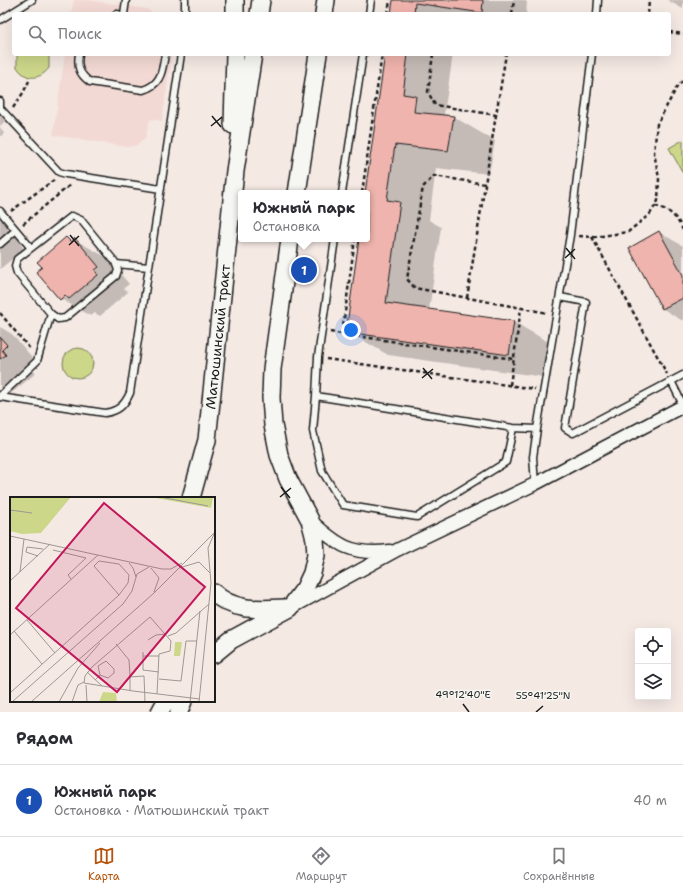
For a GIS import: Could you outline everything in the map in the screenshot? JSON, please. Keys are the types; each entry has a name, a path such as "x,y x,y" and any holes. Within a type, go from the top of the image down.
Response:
{"street":[{"path":"235,0 235,12"},
{"path":"259,12 261,0"},
{"path":"324,12 326,0"},
{"path":"235,56 233,120 235,171"},
{"name":"Матюшинский тракт","path":"191,497 207,440 235,171 253,56"},
{"path":"297,190 318,56"},
{"path":"290,242 272,369 271,398 273,425 279,455 288,479 310,520 315,539 316,555 312,573 305,588 290,608"},
{"path":"215,653 231,640 397,550 535,484 683,406"},
{"path":"310,520 332,540 351,549 374,553 397,550"},
{"path":"215,594 229,604 246,609 290,608"},
{"path":"160,712 165,702"},
{"path":"165,712 166,702"},
{"path":"179,712 183,702"}],"lane":[{"path":"13,12 32,0"},
{"path":"124,12 126,0"},
{"path":"185,0 185,12"},
{"path":"369,12 371,0"},
{"path":"597,12 598,0"},
{"path":"0,20 12,12"},
{"path":"79,56 78,68 84,78 90,82 143,90 151,88 159,80 165,56"},
{"path":"0,396 105,413 120,408 126,402 130,393 162,189 181,56"},
{"path":"342,190 363,56"},
{"path":"535,484 533,457 543,390 570,236 592,56"},
{"path":"0,101 0,108 54,167 63,173 79,177 162,189"},
{"path":"2,214 31,248"},
{"path":"76,216 82,220 116,264 118,270 116,276 65,318 58,319 51,314 15,269 17,259 31,248 68,218 76,216"},
{"path":"0,244 16,230"},
{"path":"335,242 318,357 313,431 322,471 343,505 417,518 506,462 513,428"},
{"path":"116,264 149,268"},
{"path":"560,298 586,302 565,428 573,433 683,375"},
{"path":"0,396 34,365 38,358 51,314"},
{"path":"671,381 683,406"},
{"path":"316,396 513,428 537,429"}],"path":[{"path":"388,12 390,0"},
{"path":"512,12 514,0"},
{"path":"648,12 649,0"},
{"path":"671,32 683,34"},
{"path":"362,190 382,56"},
{"path":"433,56 428,92 435,105 496,115"},
{"path":"467,298 506,56"},
{"path":"6,114 20,99 29,81"},
{"path":"570,236 592,237 628,232 650,214 658,201 659,178 654,153 657,124 677,86 683,81"},
{"path":"2,214 63,173"},
{"path":"485,184 434,176 423,187 407,278 416,288 557,315"},
{"path":"16,230 79,177"},
{"path":"655,206 666,209 675,216 683,230"},
{"path":"592,237 671,381"},
{"path":"342,334 355,242"},
{"path":"510,385 522,308"},
{"path":"0,312 38,358"},
{"path":"322,331 514,359"},
{"path":"318,357 543,390"}],"shaded area":[{"path":"74,0 88,0 147,9 151,12 71,12"},
{"path":"65,56 172,56 162,121 150,119 145,139 135,146 127,147 53,135"}],"green space":[{"path":"17,56 49,56 49,68 37,77 24,74 17,67"},
{"path":"683,140 683,173 669,148"},
{"path":"78,348 89,352 93,363 89,374 78,378 67,374 63,363 67,352"}],"building":[{"path":"393,0 483,0 482,12 415,3 414,12 391,12"},
{"path":"385,56 408,56 403,94 416,96 414,112 454,116 448,151 395,145 387,200 400,202 386,303 514,321 509,355 346,332 359,242 370,242 370,190 365,190"},
{"path":"659,231 683,275 683,298 662,309 629,248"},
{"path":"66,237 71,242 75,238 99,267 95,270 98,275 69,299 65,295 60,300 36,272 42,267 37,262"},
{"path":"0,337 7,345 2,350 6,355 0,359"}],"place":[{"name":"Южный парк","path":"304,270"}]}
